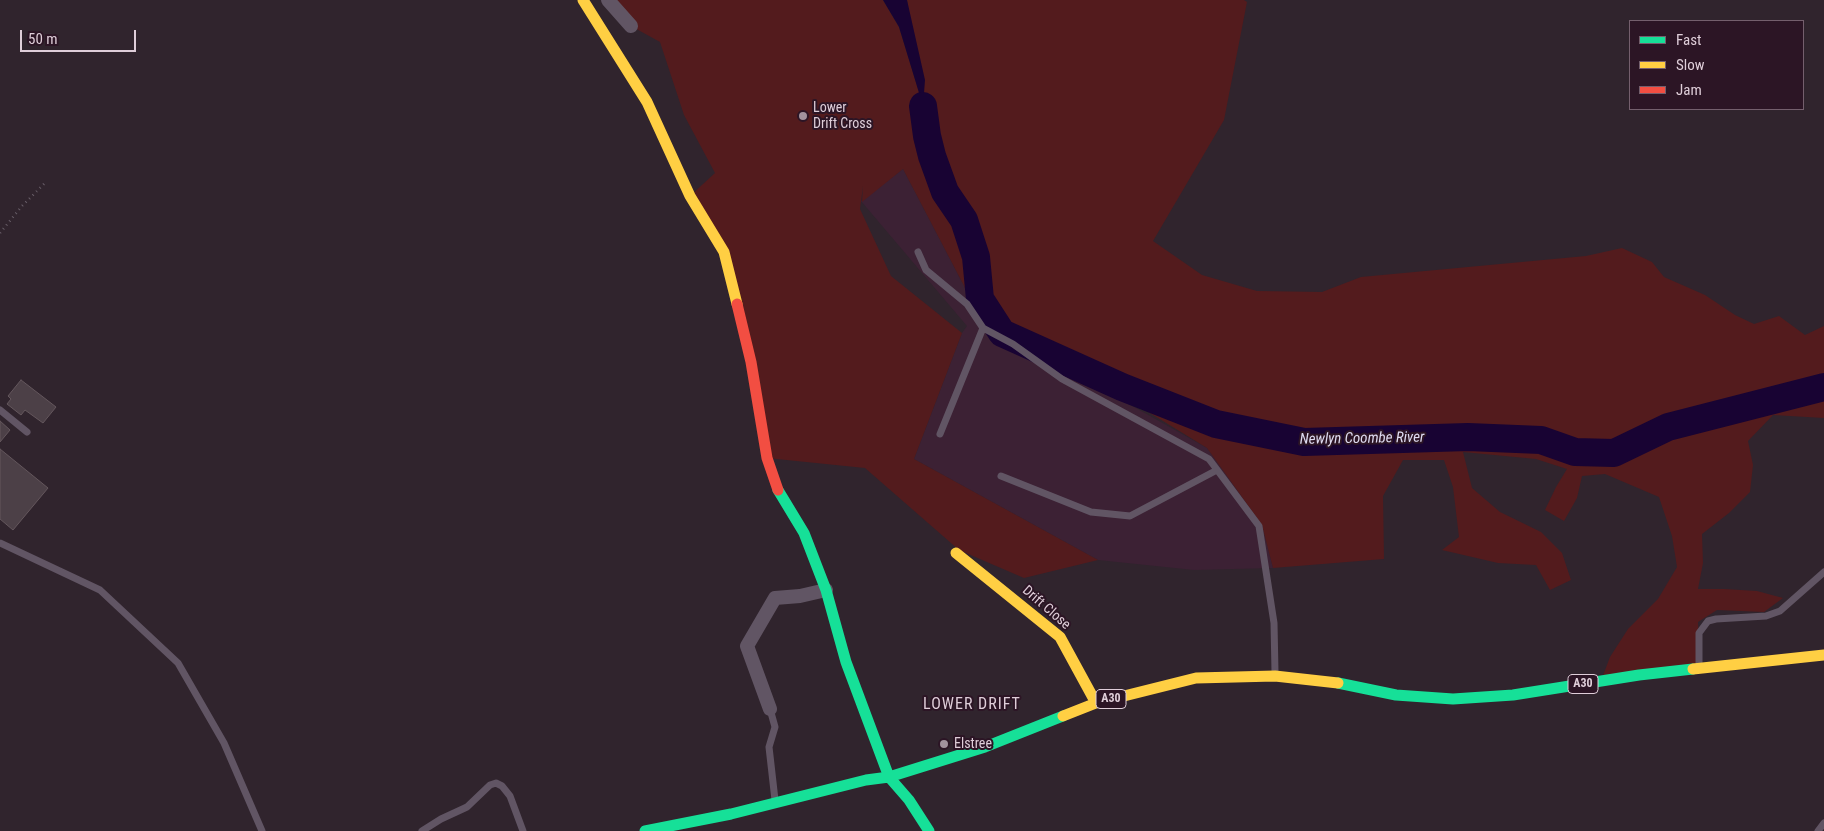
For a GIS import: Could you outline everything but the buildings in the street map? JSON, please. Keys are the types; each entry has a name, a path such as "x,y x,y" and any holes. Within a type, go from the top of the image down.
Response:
{"main road":[{"path":"583,0 647,102 690,196 724,252 751,362 767,458 780,494 804,533 826,590 846,662 889,776 909,800 929,831"},
{"name":"Drift Close","path":"956,553 1060,637 1096,703"},
{"name":"A30","path":"645,831 731,814 889,776 985,747 1096,703 1196,678 1275,676 1342,684 1396,695 1453,699 1513,695 1639,675 1824,655"}],"street":[{"path":"608,0 631,26"},
{"path":"770,709 747,646 775,598 800,596 826,590"}],"lane":[{"path":"918,252 926,270 967,304 983,328 1013,344 1062,379 1209,459 1259,526 1274,623 1275,676"},
{"path":"940,434 983,328"},
{"path":"0,410 27,432"},
{"path":"1001,476 1091,512 1130,516 1217,470"},
{"path":"0,542 100,590 178,664 224,743 262,831"},
{"path":"1700,669 1699,633 1708,621 1766,616 1780,611 1824,572"},
{"path":"770,709 775,727 769,747 776,803"},
{"path":"422,831 441,818 467,808 490,785 496,783 502,786 510,796 523,831"},
{"path":"1818,831 1824,823"}],"path":[{"path":"0,233 22,206 45,183"}],"shaded area":[{"path":"608,0 883,0 899,27 920,95 907,0 1244,0 1247,2 1224,120 1153,241 1202,275 1257,291 1322,292 1361,277 1586,256 1622,248 1652,262 1664,277 1705,295 1735,315 1754,324 1779,316 1805,335 1824,326 1824,418 1773,415 1748,441 1753,465 1750,492 1729,513 1702,534 1703,563 1698,589 1757,591 1783,598 1764,612 1717,610 1698,622 1700,669 1601,681 1610,657 1628,629 1658,599 1677,567 1672,536 1659,497 1605,474 1582,476 1577,498 1564,521 1545,510 1567,469 1536,459 1463,452 1472,488 1500,512 1541,532 1562,553 1571,580 1550,590 1536,565 1498,563 1442,550 1459,537 1453,487 1444,460 1403,460 1383,496 1384,559 1273,568 1262,525 1207,448 974,305 903,169 862,202 863,186 860,209 891,276 962,333 914,459 1098,560 1024,578 959,550 865,468 767,458 724,252 690,196 715,173 684,115 660,42 631,26"},
{"path":"883,0 907,0 925,80 923,106 899,27"},
{"path":"903,169 974,305 1004,334 1207,448 1262,525 1273,568 1194,570 1098,560 914,459 962,333 967,326 861,201"}],"waterway":[{"name":"Newlyn Coombe River","path":"923,106 932,156 945,192 964,220 976,257 980,299 1002,333 1122,387 1216,424 1304,442 1468,437 1541,440 1575,452 1614,453 1668,427 1824,387"}],"traffic: fast":[{"path":"778,490 804,533 826,590 846,662 889,777 909,800 929,831"},
{"path":"1338,683 1396,695 1453,699 1513,695 1639,675 1693,669"},
{"path":"645,831 731,814 866,780 889,777 985,747 1063,716"}],"traffic: slow":[{"path":"583,0 647,102 690,196 724,252 737,304"},
{"path":"956,553 1060,637 1096,703"},
{"path":"1693,669 1824,655"},
{"path":"1063,716 1096,703 1196,678 1275,676 1338,683"}],"traffic: jam":[{"path":"737,304 751,362 767,458 778,490"}],"place":[{"name":"Lower Drift Cross","path":"803,116"},
{"name":"Elstree","path":"944,744"}],"district":[{"name":"LOWER DRIFT","path":"972,705"}]}
